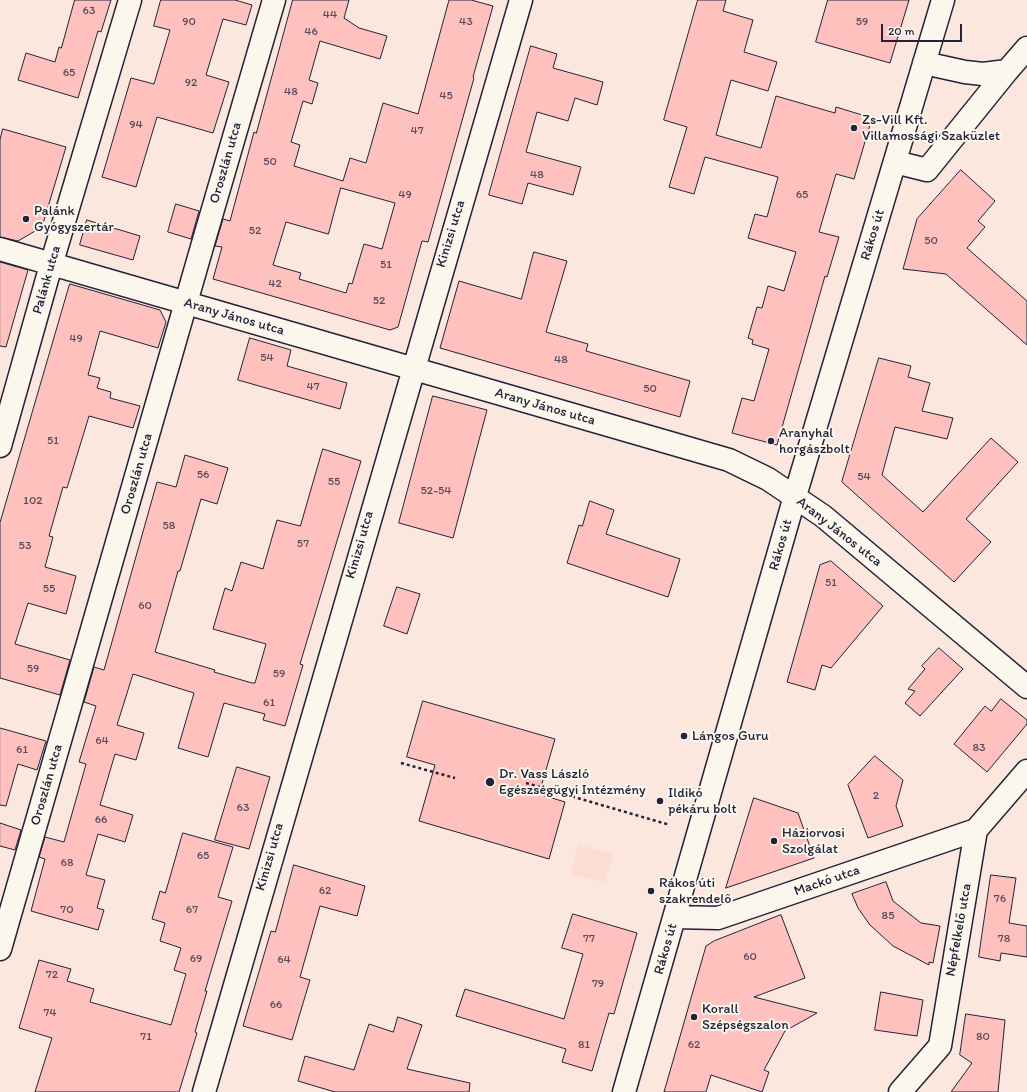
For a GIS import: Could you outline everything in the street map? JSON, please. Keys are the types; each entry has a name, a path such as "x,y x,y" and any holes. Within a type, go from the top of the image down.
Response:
{"street":[{"name":"Palánk utca","path":"0,446 130,0"},
{"name":"Oroszlán utca","path":"0,949 274,0"},
{"name":"Kinizsi utca","path":"204,1092 412,368 521,0"},
{"name":"Rákos út","path":"624,1092 794,496 943,0"},
{"path":"895,162 928,170 1027,48"},
{"path":"924,63 965,72 983,74 1007,71"},
{"name":"Arany János utca","path":"0,249 729,460 768,479 837,527 1027,686"},
{"path":"976,830 1027,772"},
{"name":"Mackó utca","path":"675,917 718,918 976,830"},
{"name":"Népfelkelő utca","path":"900,1092 940,1046 976,830"}],"path":[{"path":"401,763 455,778"},
{"path":"526,783 670,825"}],"shaded area":[{"path":"578,844 613,854 605,883 570,874"}],"building":[{"path":"75,0 111,0 101,32 98,31 78,98 18,80 26,53 55,62 59,47 61,48"},
{"path":"161,0 235,0 252,5 246,25 223,19 206,75 229,82 213,133 157,117 136,187 102,177 131,78 154,84 170,30 154,26"},
{"path":"293,0 349,0 344,18 359,28 387,36 380,59 320,41 309,80 318,83 312,104 303,101 291,142 300,145 294,166 343,181 350,158 366,163 383,103 418,114 449,0 471,0 493,6 428,242 422,241 398,327 390,330 213,279 222,247 215,246 223,219 230,221 254,132 256,133","holes":["341,188 395,203 382,249 364,244 352,284 349,283 346,293 299,279 301,273 273,265 286,222 328,234"]},
{"path":"698,0 726,0 723,11 753,20 744,52 777,62 768,91 731,80 716,135 761,148 776,96 835,113 836,107 872,118 854,179 836,174 819,232 839,237 827,277 825,276 777,445 732,433 742,398 754,401 769,349 752,344 753,340 748,338 757,307 762,308 768,286 784,291 796,252 748,238 755,214 767,217 778,177 705,157 694,194 669,187 687,127 664,120"},
{"path":"828,0 909,0 890,63 816,42"},
{"path":"531,46 557,54 553,68 603,82 597,105 575,98 568,121 537,112 526,152 581,167 573,195 528,183 522,204 489,195"},
{"path":"3,129 66,147 42,227 18,241 0,237 0,140"},
{"path":"961,170 995,201 978,221 985,227 967,248 1027,301 1027,345 946,274 903,269 917,219"},
{"path":"176,204 199,211 191,239 168,232"},
{"path":"87,220 140,236 133,260 80,245"},
{"path":"534,252 567,261 546,332 588,344 586,351 690,381 680,417 440,348 459,281 521,299"},
{"path":"0,262 28,270 6,347 0,346"},
{"path":"70,284 160,310 166,322 158,348 100,331 88,375 100,378 97,388 111,392 110,398 140,406 133,428 89,416 67,488 63,487 49,536 53,537 45,567 76,576 66,614 28,603 15,644 70,660 60,695 0,678 0,523"},
{"path":"250,338 291,350 287,366 347,383 340,409 238,380"},
{"path":"879,358 911,366 908,377 930,383 922,411 953,418 947,439 895,427 882,475 923,512 991,438 1018,462 966,519 991,542 954,582 842,482"},
{"path":"433,396 487,410 453,538 399,523"},
{"path":"323,449 361,461 300,664 303,665 285,726 263,720 265,714 224,703 208,757 178,748 194,693 133,674 117,725 144,733 136,760 115,754 100,805 133,815 125,842 98,834 86,875 105,880 97,908 104,910 98,930 31,911 45,859 39,857 45,837 64,842 86,764 79,762 96,706 84,702 94,667 104,670 157,482 176,487 185,455 228,468 217,504 201,499 180,571 178,571 155,652 215,670 214,672 255,683 266,644 213,629 225,588 232,591 241,562 263,569 277,520 300,526"},
{"path":"590,501 614,510 606,534 680,559 668,597 567,563 579,525 582,526"},
{"path":"831,561 883,606 831,668 822,665 815,690 787,682 820,565"},
{"path":"397,587 420,594 407,634 384,626"},
{"path":"939,648 963,669 920,716 905,703 915,691 908,689 925,669 922,666"},
{"path":"1001,699 1027,720 1027,724 987,772 954,744 985,706 991,711"},
{"name":"Dr. Vass László Egészségügyi Intézmény","path":"423,701 555,739 539,794 565,802 549,859 419,821 435,765 407,757"},
{"path":"0,728 46,741 37,770 18,764 6,806 0,805"},
{"path":"875,756 903,780 896,806 903,826 868,838 848,785"},
{"path":"237,767 270,777 249,849 215,840"},
{"name":"Háziorvosi Szolgálat","path":"754,798 798,813 814,858 726,888"},
{"path":"0,823 21,830 15,850 0,846"},
{"path":"183,833 233,847 218,897 232,901 205,991 207,991 195,1032 197,1033 179,1092 35,1092 52,1038 19,1028 39,960 71,969 67,981 94,989 90,1002 171,1025 186,974 174,970 181,948 160,941 165,923 152,919 160,891 165,893"},
{"path":"294,865 365,886 357,916 320,906 300,977 310,980 292,1040 243,1026 271,931 275,932"},
{"path":"991,875 1016,878 1009,923 1027,926 1027,957 1001,953 1000,961 979,957"},
{"path":"886,882 893,901 921,923 940,926 933,963 929,962 929,965 893,946 870,925 858,908 852,894"},
{"path":"573,914 637,933 614,1014 609,1013 592,1071 562,1062 566,1049 456,1016 465,989 564,1019 583,954 562,948"},
{"path":"781,915 805,978 754,997 817,1013 785,1031 764,1070 769,1072 762,1092 711,1075 706,1092 664,1092 706,946 714,941"},
{"path":"881,992 923,1000 917,1036 875,1030"},
{"path":"966,1014 1005,1020 998,1092 951,1092 972,1063 960,1055"},
{"path":"398,1017 422,1025 407,1069 470,1083 469,1092 335,1092 298,1081 305,1056 354,1070 369,1024 393,1032"}],"place":[{"name":"Zs-Vill Kft. Villamossági Szaküzlet","path":"854,128"},
{"name":"Palánk Gyógyszertár","path":"26,219"},
{"name":"Aranyhal horgászbolt","path":"771,441"},
{"name":"Lángos Guru","path":"684,736"},
{"name":"Dr. Vass László Egészségügyi Intézmény","path":"490,782"},
{"name":"Ildikó pékáru bolt","path":"660,801"},
{"name":"Háziorvosi Szolgálat","path":"774,841"},
{"name":"Rákos úti szakrendelő","path":"651,891"},
{"name":"Korall Szépségszalon","path":"694,1017"}]}
